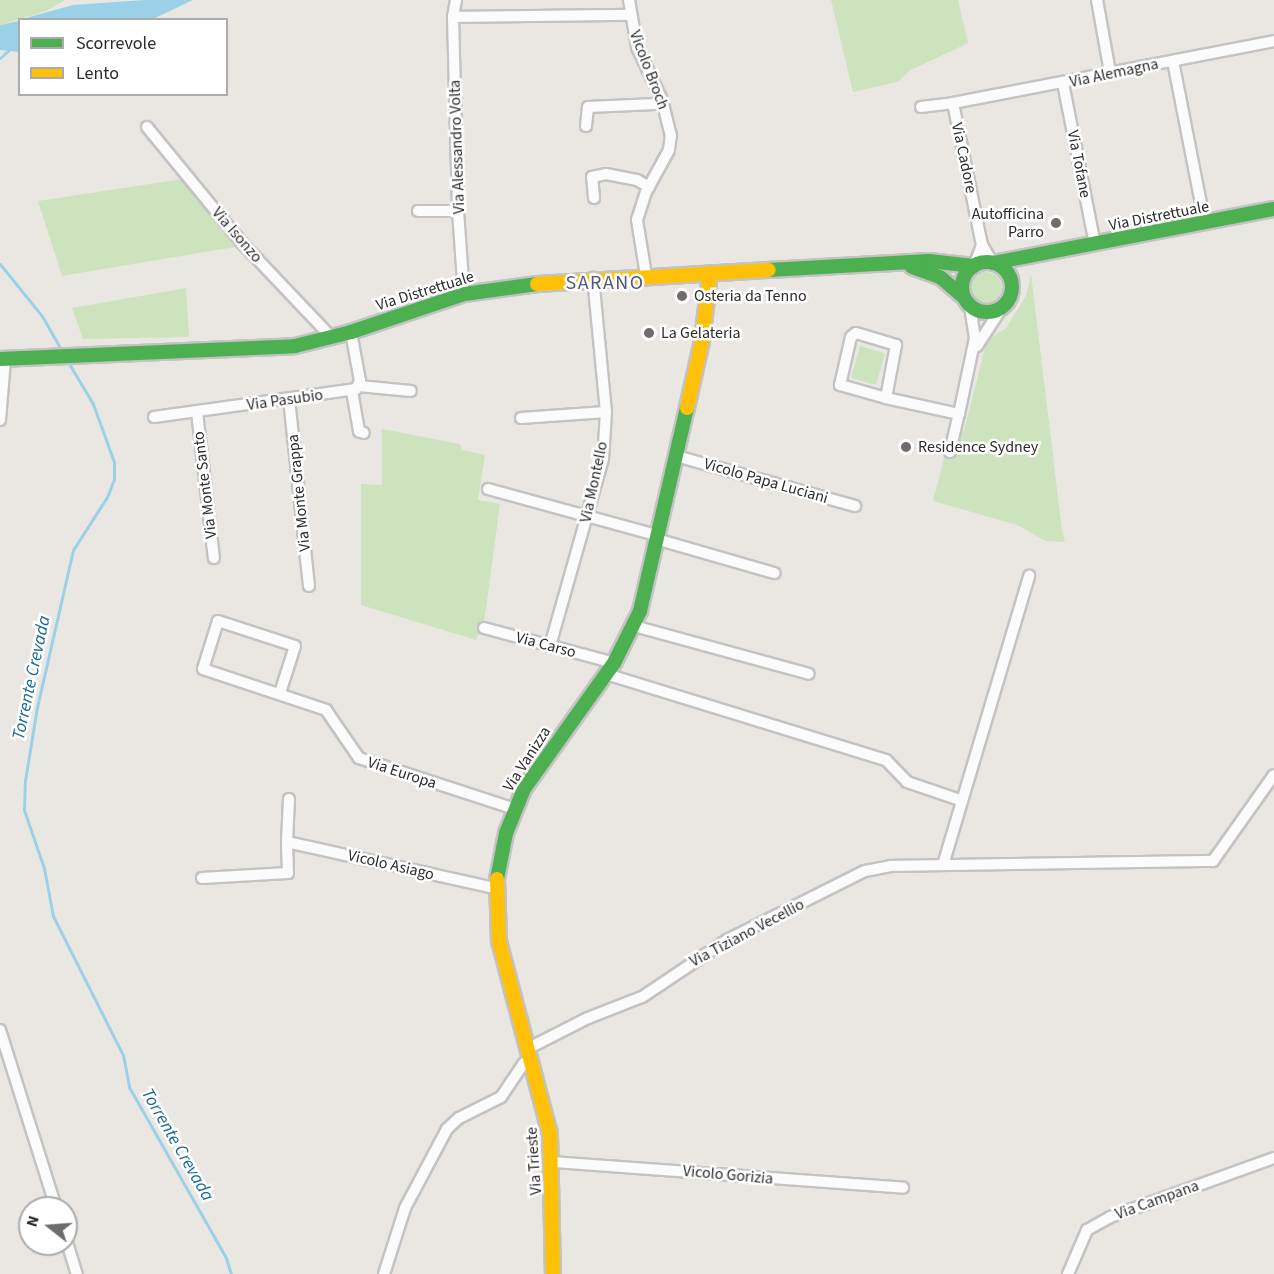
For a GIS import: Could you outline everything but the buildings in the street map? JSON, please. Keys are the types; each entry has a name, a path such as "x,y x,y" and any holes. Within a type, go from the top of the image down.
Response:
{"main road":[{"name":"Via Distrettuale","path":"993,263 1274,209"},
{"path":"891,263 931,272 983,312 1003,306 1011,294 1011,280 1026,262 1049,252"},
{"name":"Via Distrettuale","path":"3,359 256,350 332,338 464,294 592,278 891,263"},
{"path":"891,263 974,266 993,263 1011,280"},
{"path":"967,301 964,275 974,266"},
{"name":"Via Vanizza","path":"531,1053 499,941 495,888 502,845 515,809 534,774 634,626 658,538 702,341 710,273"},
{"name":"Via Trieste","path":"531,1053 545,1106 553,1162 554,1274"}],"street":[{"name":"Via Alessandro Volta","path":"456,0 453,17 458,211 464,294"},
{"name":"Vicolo Broch","path":"629,0 629,15 640,55 662,100 671,143 649,187 637,228 646,275"},
{"path":"1097,0 1110,72"},
{"path":"453,17 629,15"},
{"name":"Via Alemagna","path":"953,103 1274,41"},
{"path":"1173,60 1205,224"},
{"name":"Via Tofane","path":"1063,83 1095,245"},
{"path":"586,126 588,107 656,104 662,100"},
{"name":"Via Cadore","path":"921,107 953,103 982,245 993,263"},
{"name":"Via Isonzo","path":"147,127 242,243 332,338"},
{"path":"594,198 592,177 606,174 637,180 649,187"},
{"path":"418,211 458,211"},
{"path":"974,266 982,245"},
{"name":"Via Montello","path":"550,646 603,459 606,412 592,278"},
{"path":"950,452 974,354 975,328 967,301"},
{"path":"974,354 1003,306"},
{"path":"351,332 359,431 364,433"},
{"path":"886,398 896,345 853,334 840,385 886,398 959,414"},
{"path":"0,420 3,359"},
{"name":"Via Pasubio","path":"154,417 356,388 411,392"},
{"name":"Via Monte Grappa","path":"289,399 309,586"},
{"name":"Via Monte Santo","path":"197,412 214,558"},
{"path":"521,418 606,412"},
{"name":"Vicolo Papa Luciani","path":"676,456 855,506"},
{"path":"488,489 774,573"},
{"path":"943,865 960,800 1029,576"},
{"name":"Via Europa","path":"280,693 295,646 218,621 203,669 326,710 359,758 515,809"},
{"path":"634,626 809,674"},
{"name":"Via Carso","path":"484,628 550,646 607,668"},
{"path":"607,668 886,760 907,782 960,800"},
{"name":"Via Tiziano Vecellio","path":"384,1274 405,1208 447,1129 506,1093 531,1053 588,1018 642,998 727,940 865,871 943,865 1213,861 1274,775"},
{"path":"202,878 288,873 289,799"},
{"name":"Vicolo Asiago","path":"287,842 495,888"},
{"path":"0,1030 52,1196"},
{"name":"Via Campana","path":"1068,1274 1087,1230 1110,1217 1274,1158"},
{"name":"Vicolo Gorizia","path":"553,1162 903,1188"},
{"path":"71,1256 77,1274"}],"green space":[{"path":"0,0 65,0 46,11 0,25"},
{"path":"831,0 958,0 968,43 911,70 897,82 853,92"},
{"path":"182,179 235,247 62,276 38,201"},
{"path":"986,272 997,277 1002,288 997,299 986,304 975,299 970,288 975,277"},
{"path":"1031,274 1065,542 1046,541 1017,525 933,501 951,432 964,431 987,340 1006,328 1026,296"},
{"path":"186,288 189,337 83,339 72,308"},
{"path":"860,346 885,353 876,385 851,378"},
{"path":"382,429 460,444 462,450 485,455 478,500 500,504 484,623 476,640 361,605 361,484 382,485"}],"water":[{"path":"144,0 193,0 155,18 26,18 73,5"},
{"path":"18,21 18,52 0,50 0,25"}],"waterway":[{"name":"Torrente Crevada","path":"0,58 10,49"},
{"name":"Torrente Crevada","path":"0,264 42,316 62,351"},
{"name":"Torrente Crevada","path":"68,362 93,404 114,462 114,479 107,497 73,550 37,707 25,780 24,810 44,868 53,916 123,1055 129,1087 226,1258 231,1274"}],"traffic: fast":[{"path":"993,263 1274,209"},
{"path":"769,270 929,261 974,266"},
{"path":"987,262 1005,269 1012,287 1005,305 987,312 969,305 962,287 969,269 987,262"},
{"path":"912,267 940,277 963,296"},
{"path":"0,359 295,346 351,332 464,294 537,284"},
{"path":"497,879 506,833 524,789 614,663 640,611 687,408"}],"traffic: slow":[{"path":"537,284 769,270"},
{"path":"687,408 702,341 710,273"},
{"path":"497,879 499,941 550,1134 553,1274"}],"place":[{"name":"Autofficina Parro","path":"1056,223"},
{"name":"Osteria da Tenno","path":"682,296"},
{"name":"La Gelateria","path":"649,333"},
{"name":"Residence Sydney","path":"906,447"}],"district":[{"name":"SARANO","path":"605,283"}]}
